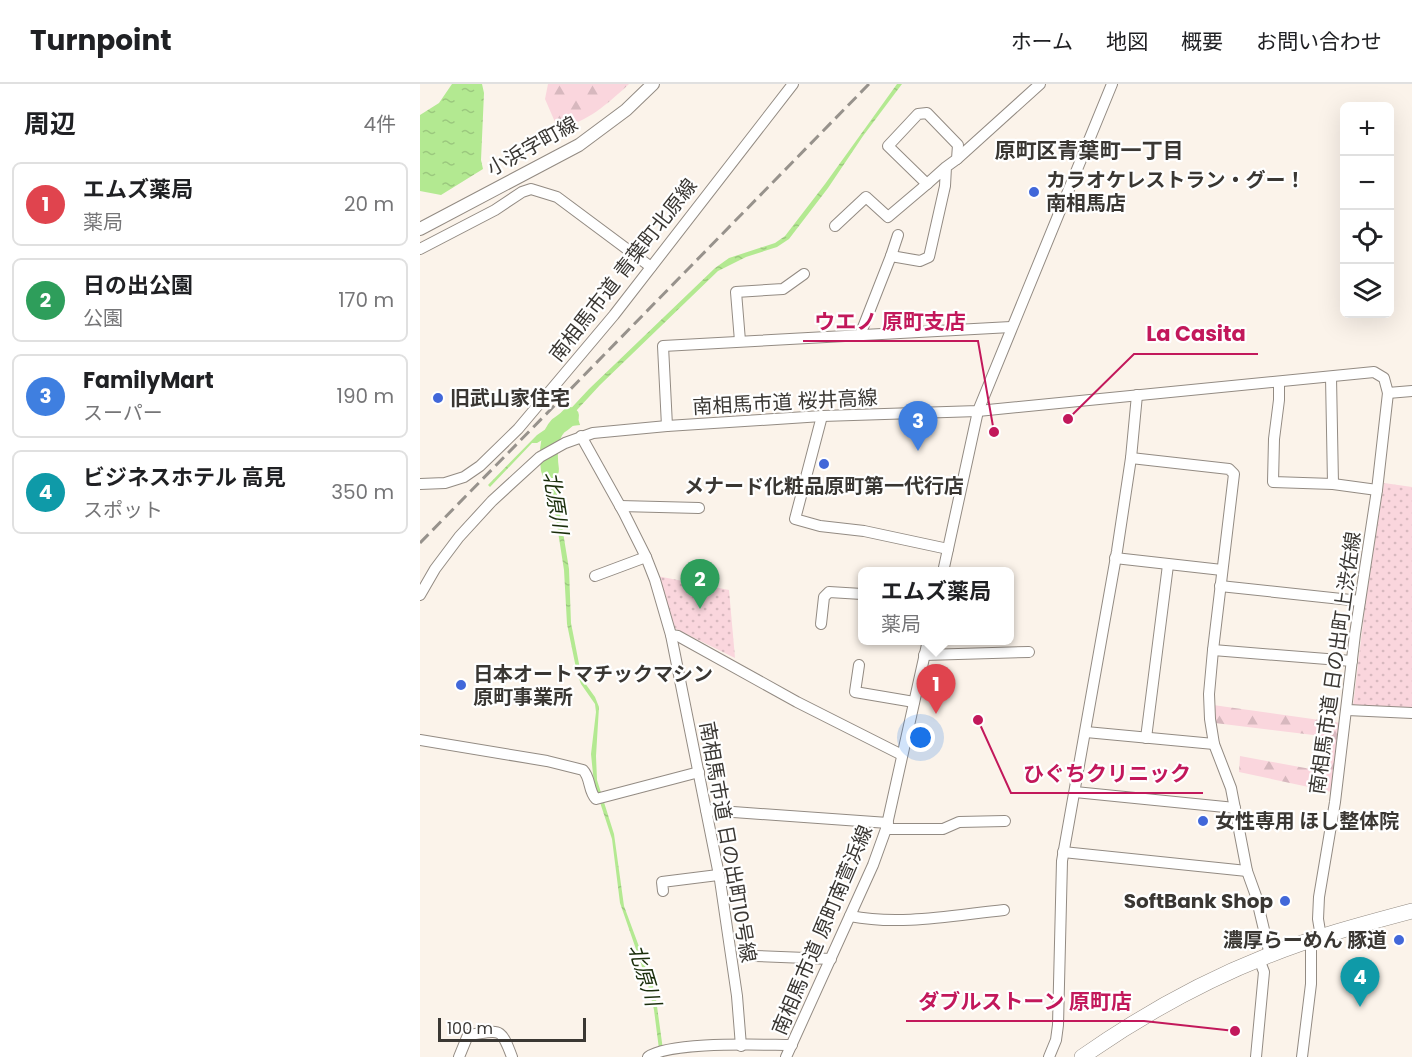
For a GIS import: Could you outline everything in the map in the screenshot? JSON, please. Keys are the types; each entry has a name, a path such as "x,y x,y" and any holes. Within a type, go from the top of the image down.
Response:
{"highway":[{"path":"1082,1057 1160,1006 1264,957 1412,911"}],"main road":[{"name":"小浜字町線","path":"420,229 579,145 626,110 654,84"}],"street":[{"path":"776,105 785,84"},
{"name":"南相馬市道 青葉町北原線","path":"420,484 455,482 473,472 500,448 537,408 651,267 793,84"},
{"path":"836,226 866,197 888,217 1041,84"},
{"path":"945,567 978,411 1112,84"},
{"path":"927,184 888,146 918,114 927,113 958,145 957,159"},
{"path":"891,255 920,261 929,257 945,186 946,167"},
{"path":"524,174 527,190"},
{"path":"420,249 495,210 527,190 537,189 557,196 651,267"},
{"path":"860,335 898,235"},
{"path":"740,341 736,292 783,289 804,274"},
{"path":"667,426 663,346 1011,327"},
{"name":"南相馬市道 桜井高線","path":"420,595 435,569 459,537 492,501 540,457 565,443 593,433 822,416 978,411 1374,372 1384,378 1388,393"},
{"path":"1331,377 1333,484"},
{"path":"1280,381 1280,400 1274,439 1273,482 1333,484 1377,490"},
{"path":"1388,393 1412,391"},
{"name":"南相馬市道 日の出町上渋佐線","path":"1302,1057 1319,897 1333,813 1388,393"},
{"path":"1049,1057 1056,1040 1058,1025 1063,852 1115,558 1131,458 1137,395"},
{"path":"822,416 795,519 820,526 864,531 948,549"},
{"name":"南相馬市道 日の出町10号線","path":"581,436 646,557 671,635 718,875 737,996 741,1046"},
{"path":"1131,458 1229,469 1234,474 1209,694 1214,744 1232,788 1247,871 1256,896 1264,957 1256,1057"},
{"path":"620,506 699,508"},
{"path":"594,576 646,557"},
{"path":"1115,558 1222,570"},
{"path":"1146,738 1168,565"},
{"path":"1220,586 1360,601"},
{"path":"821,624 825,597 829,592 858,594"},
{"path":"671,635 678,636 797,702 902,755"},
{"name":"南相馬市道 原町南萱浜線","path":"786,1057 850,916 887,826 927,645"},
{"path":"1213,650 1352,661"},
{"path":"924,655 1029,652"},
{"path":"859,665 855,692 914,702"},
{"path":"1347,710 1412,713"},
{"path":"1086,732 1214,744"},
{"path":"420,740 547,761 584,770 587,773 593,796 600,798 699,772"},
{"path":"1075,792 1235,808"},
{"path":"706,810 943,829 959,822 1005,821"},
{"path":"1063,852 1247,871"},
{"path":"663,891 662,882 718,875"},
{"path":"850,916 901,921 1004,910"},
{"path":"755,956 831,959"},
{"path":"459,1057 468,1035 498,1031 506,1040 512,1057"},
{"path":"651,1055 667,1050 792,1045"}],"green space":[{"path":"548,84 629,84 588,117 558,129 545,99"},
{"path":"1384,483 1412,487 1412,710 1353,706 1365,606"},
{"path":"657,576 729,590 735,658 674,628"},
{"path":"1213,705 1341,723 1332,792 1239,772 1240,756 1327,772 1330,737 1215,723"}],"water":[{"path":"452,84 482,84 484,93 481,160 483,169 441,195 420,191 420,115 439,103"},
{"path":"897,84 902,84 789,239 777,247 746,257 718,271 576,411 580,425 564,427 537,443 532,443 490,487 488,485 537,435 562,418 589,389 715,268 729,258 775,243 785,236"},
{"path":"551,458 569,569 571,623 582,679 599,707 597,780 614,834 624,906 656,999 664,1057 660,1057 654,1010 647,981 620,903 612,839 594,784 591,754 595,704 581,684 577,673 567,624 564,570 549,474 544,462"}],"waterway":[{"name":"北原川","path":"550,470 549,453 552,436 558,426 570,416"}],"railway":[{"path":"420,543 869,84"}],"place":[{"name":"カラオケレストラン・グー！ 南相馬店","path":"1034,192"},
{"name":"旧武山家住宅","path":"438,398"},
{"name":"La Casita","path":"1068,419"},
{"name":"ウエノ 原町支店","path":"994,432"},
{"name":"FamilyMart","path":"918,451"},
{"name":"メナード化粧品原町第一代行店","path":"824,464"},
{"name":"日の出公園","path":"700,609"},
{"name":"日本オートマチックマシン 原町事業所","path":"461,685"},
{"name":"エムズ薬局","path":"936,714"},
{"name":"ひぐちクリニック","path":"978,720"},
{"name":"女性専用 ほし整体院","path":"1203,821"},
{"name":"SoftBank Shop","path":"1285,901"},
{"name":"濃厚らーめん 豚道","path":"1399,940"},
{"name":"ビジネスホテル 高見","path":"1360,1007"},
{"name":"ダブルストーン 原町店","path":"1235,1031"}],"district":[{"name":"原町区青葉町一丁目","path":"1089,150"}]}
